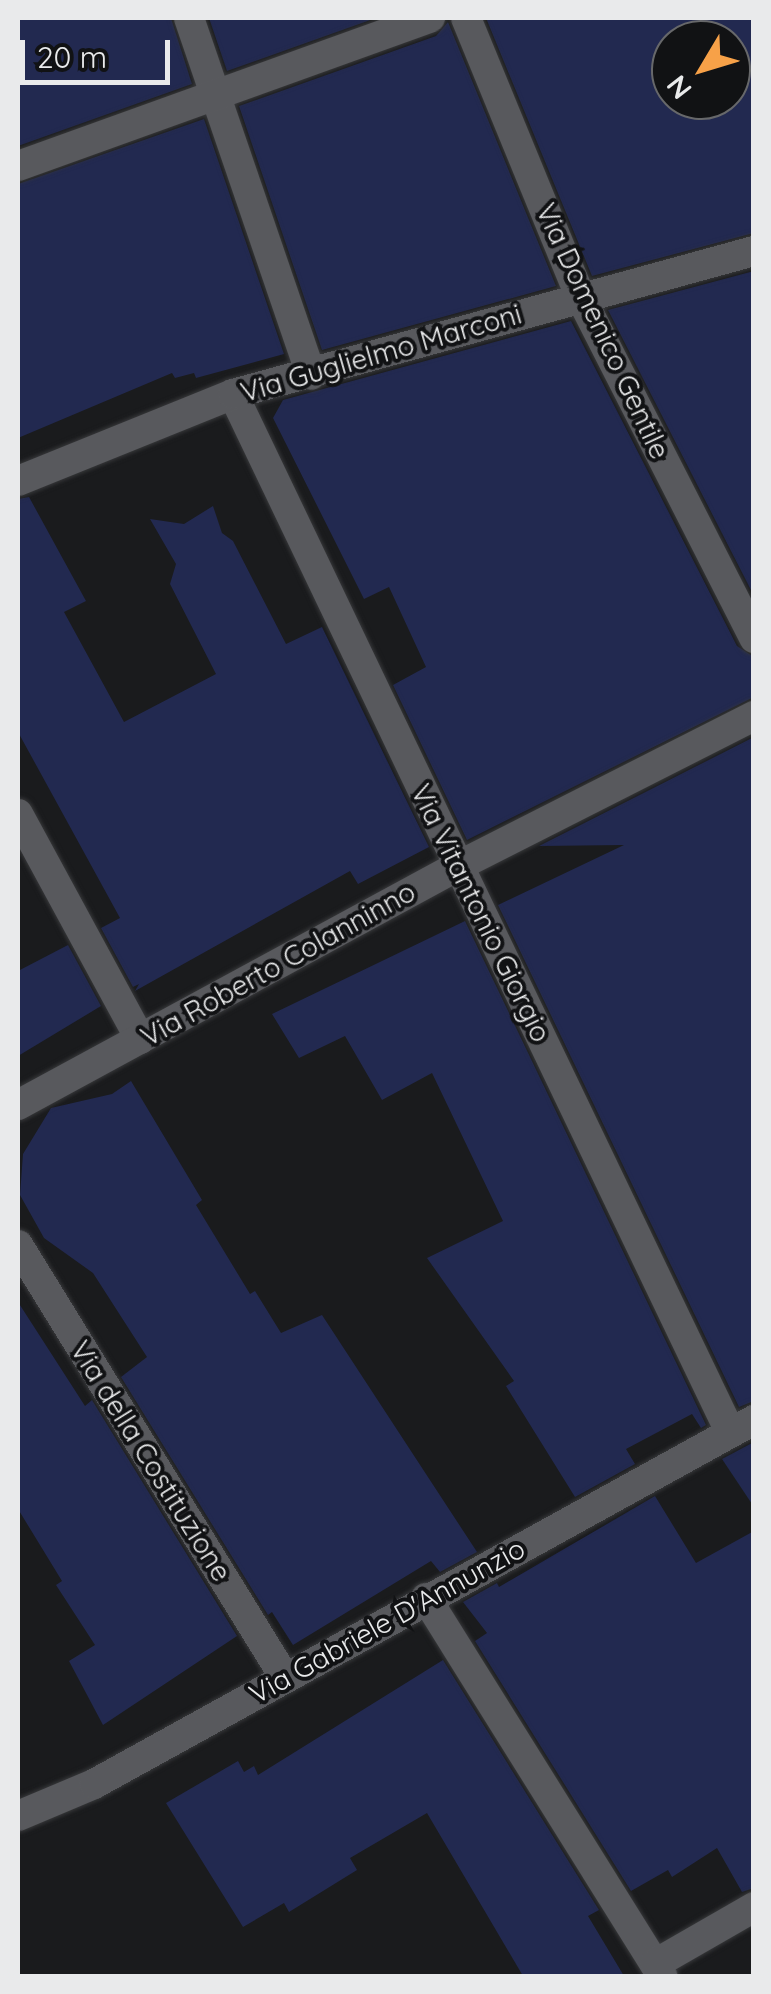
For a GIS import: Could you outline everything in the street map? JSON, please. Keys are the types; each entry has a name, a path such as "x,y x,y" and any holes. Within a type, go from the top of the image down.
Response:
{"street":[{"path":"190,18 311,374"},
{"path":"18,166 430,18"},
{"name":"Via Domenico Gentile","path":"466,18 580,296 754,638"},
{"name":"Via Guglielmo Marconi","path":"18,480 234,394 754,251"},
{"name":"Via Vitantonio Giorgio","path":"234,394 458,866 742,1426"},
{"name":"Via Roberto Colanninno","path":"18,1104 458,866 754,716"},
{"path":"18,814 140,1039"},
{"name":"Via della Costituzione","path":"18,1245 285,1678"},
{"name":"Via Gabriele D'Annunzio","path":"18,1816 94,1784 742,1426"},
{"path":"426,1598 658,1970 754,1907"}],"building":[{"path":"18,18 171,18 192,84 18,146"},
{"path":"209,18 376,18 227,71"},
{"path":"486,18 754,18 754,233 592,276"},
{"path":"448,22 556,286 322,350 239,106 436,36"},
{"path":"204,119 284,354 196,378 194,373 175,378 172,373 18,438 18,184"},
{"path":"754,271 754,596 608,310"},
{"path":"571,321 737,646 754,657 754,697 467,840 393,685 426,667 389,587 364,599 273,418 283,400"},
{"path":"29,497 86,601 64,612 124,722 216,674 170,584 176,564 150,519 184,524 213,506 222,533 233,541 286,644 322,627 429,847 358,884 350,871 135,991 139,984 133,987 101,928 120,918 18,732 18,499"},
{"path":"754,737 754,1401 739,1407 498,905 624,845 539,846"},
{"path":"465,921 706,1425 701,1428 692,1414 626,1449 635,1464 575,1497 506,1386 514,1381 427,1258 503,1221 432,1073 382,1100 345,1036 299,1058 272,1014"},
{"path":"68,945 101,1006 18,1056 18,971"},
{"path":"131,1081 202,1200 196,1205 250,1294 255,1291 281,1333 322,1315 477,1552 440,1572 431,1561 293,1645 272,1612 268,1615 121,1377 147,1357 93,1273 44,1238 20,1195 23,1154 51,1108 112,1094"},
{"path":"18,1302 85,1406 92,1400 237,1636 103,1725 69,1661 95,1645 56,1585 62,1581 18,1509"},
{"path":"754,1442 754,1507 722,1459"},
{"path":"655,1496 696,1563 754,1531 754,1888 742,1892 717,1848 672,1877 668,1870 631,1891 475,1641 487,1633 463,1602 497,1583 499,1587"},
{"path":"443,1660 599,1910 588,1916 624,1976 523,1976 427,1813 350,1858 357,1870 289,1912 284,1903 243,1927 166,1803 238,1761 244,1772 254,1766 258,1775"}]}
